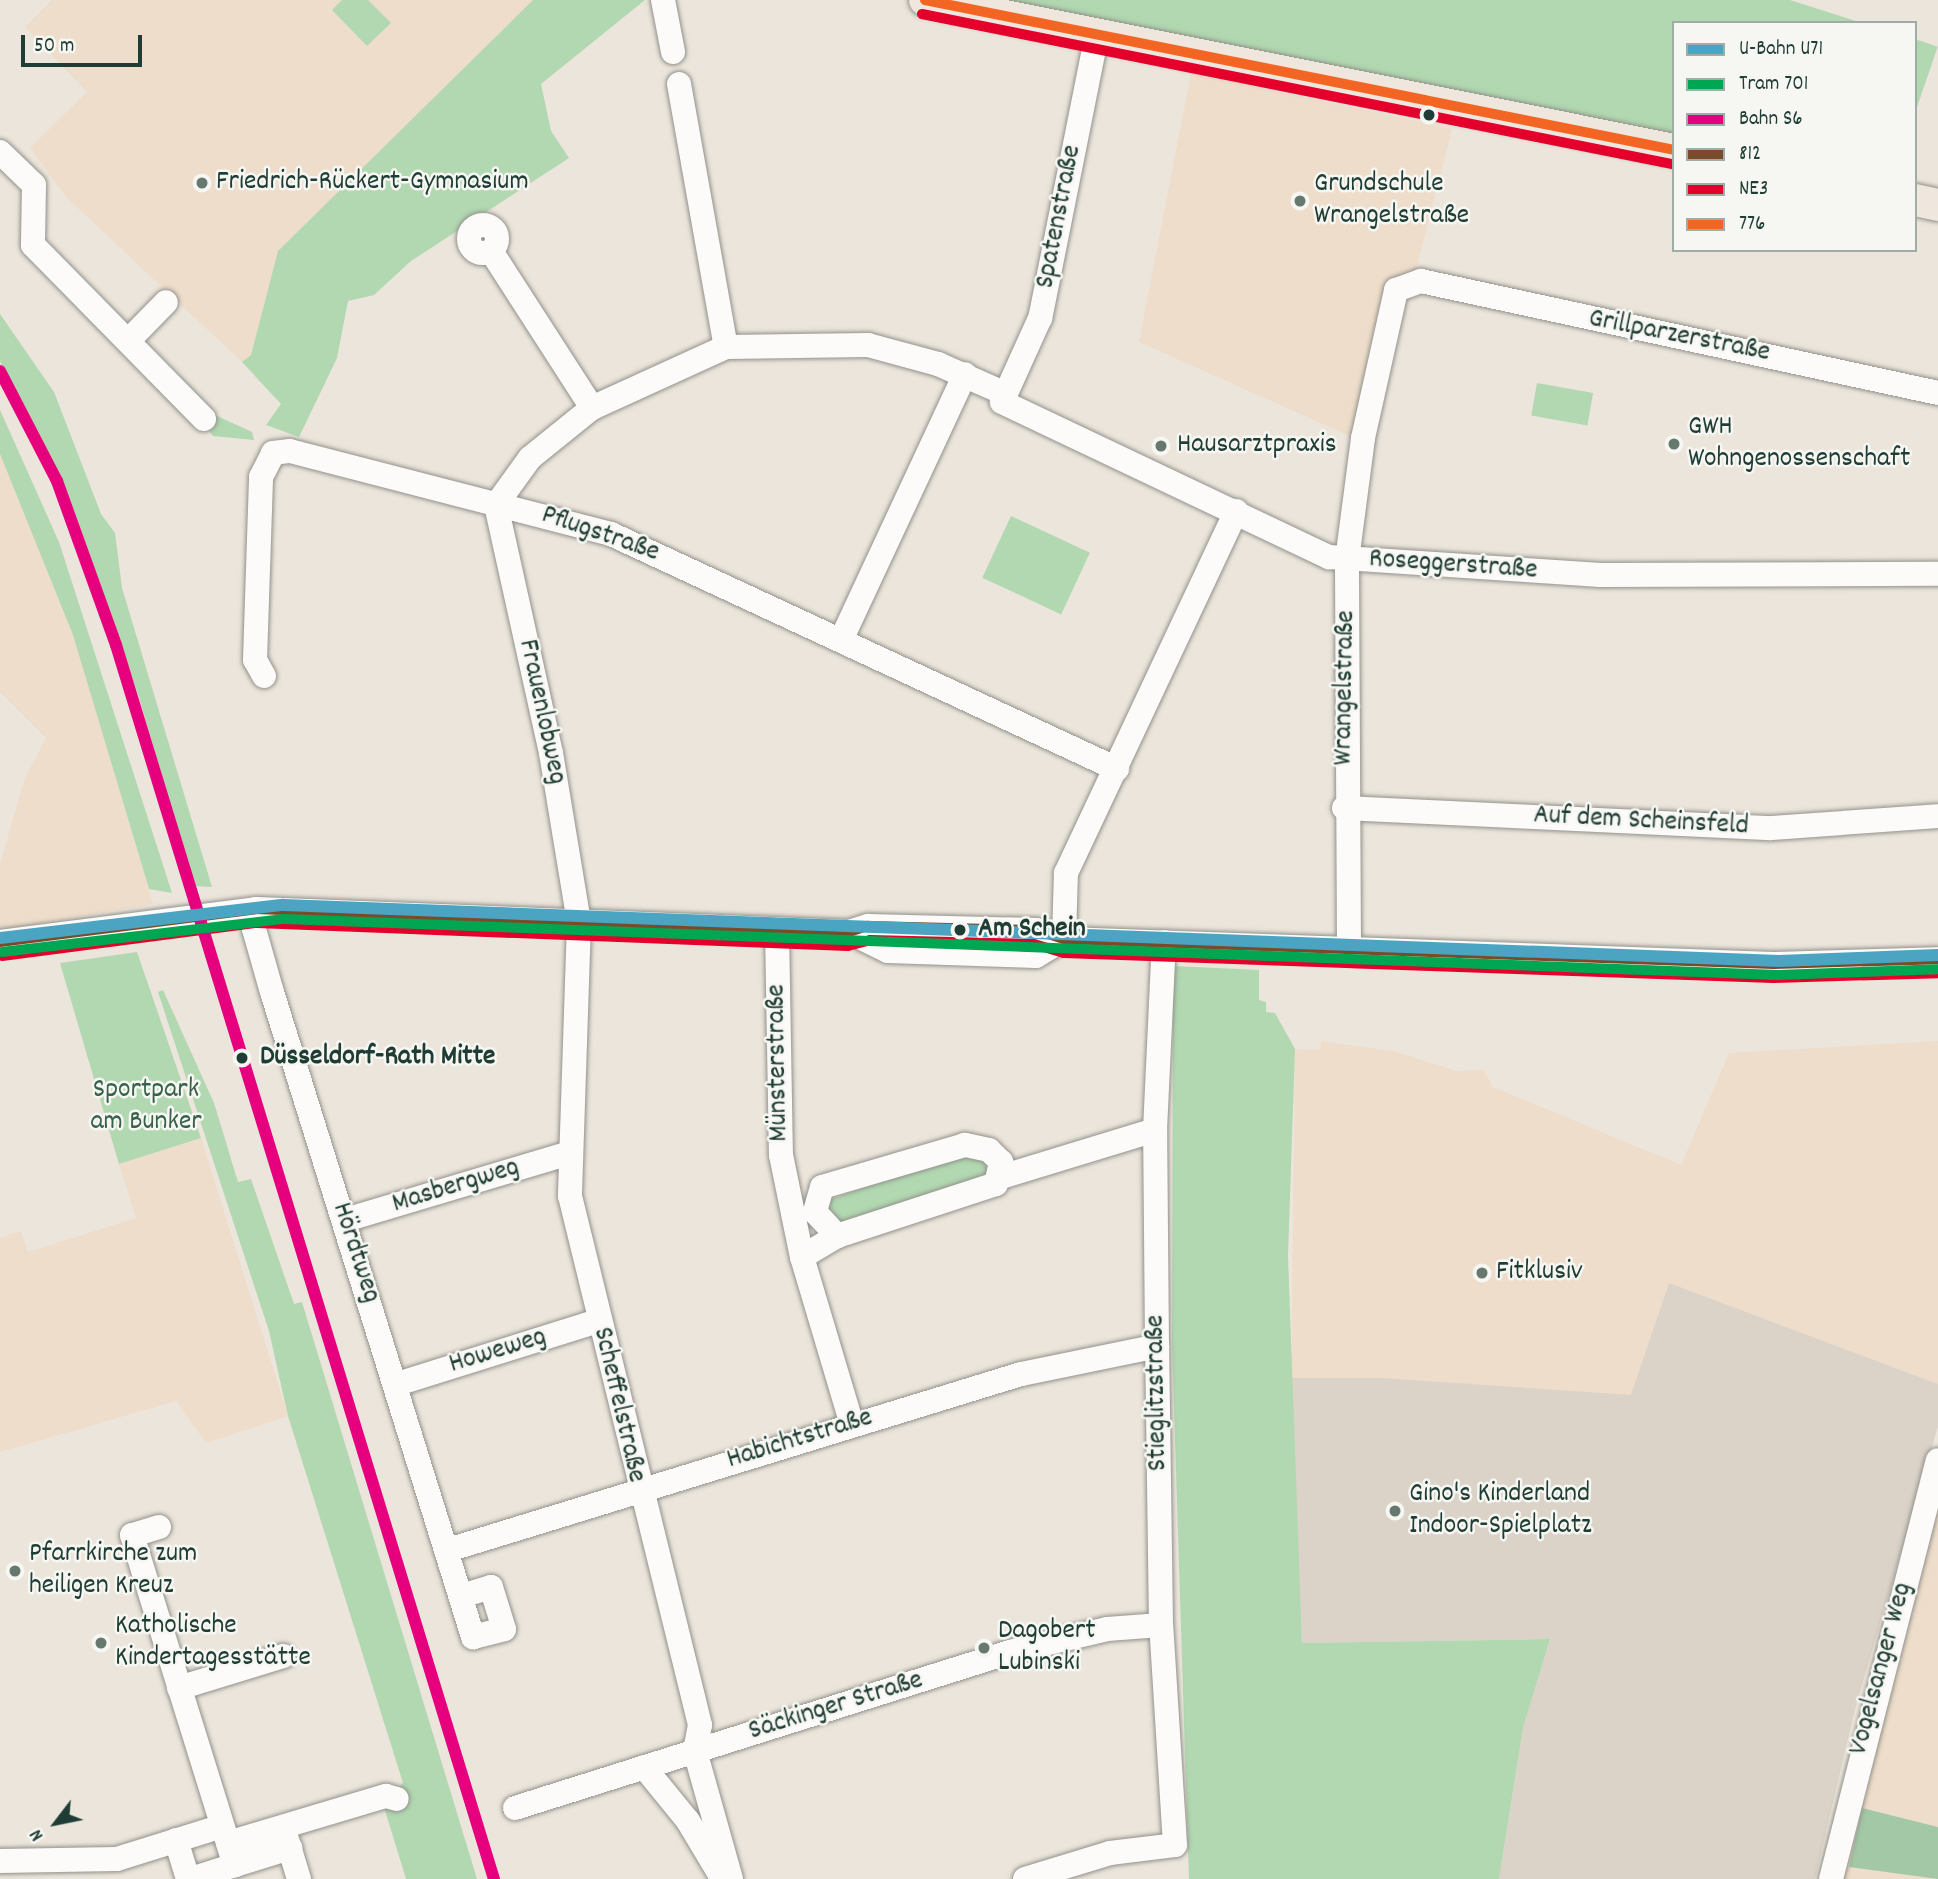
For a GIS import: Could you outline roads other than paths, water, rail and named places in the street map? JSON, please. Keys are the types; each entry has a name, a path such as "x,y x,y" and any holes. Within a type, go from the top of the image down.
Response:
{"main road":[{"path":"925,0 1672,150"},
{"path":"1917,200 1938,205"}],"street":[{"path":"663,0 673,52"},
{"name":"Spatenstraße","path":"1004,398 1040,318 1097,34"},
{"path":"679,84 726,347"},
{"path":"0,152 34,185 33,245 204,419"},
{"path":"491,251 592,408"},
{"name":"Grillparzerstraße","path":"1421,281 1938,393"},
{"name":"Wrangelstraße","path":"1349,949 1344,808 1347,560 1391,299 1404,285 1421,281"},
{"path":"128,341 166,302"},
{"path":"496,505 527,461 592,408 726,347 868,345 965,374 1004,398"},
{"path":"842,638 965,374"},
{"name":"Roseggerstraße","path":"1004,398 1236,511 1347,560 1600,575 1938,574"},
{"name":"Pflugstraße","path":"264,676 255,660 261,490 273,453 290,450 611,534 842,638 1116,769"},
{"name":"Frauenlobweg","path":"496,505 551,753 579,922"},
{"path":"1064,939 1066,873 1236,511"},
{"name":"Auf dem Scheinsfeld","path":"1344,808 1772,828 1938,816"},
{"path":"0,942 256,909 849,932 866,944 901,951 1035,956 1064,939 1774,964 1938,959"},
{"name":"Hördtweg","path":"256,909 254,929 272,992 397,1384 461,1596"},
{"name":"Scheffelstraße","path":"579,922 567,1154 598,1321 638,1489 700,1725 695,1751 732,1879"},
{"name":"Münsterstraße","path":"777,929 778,1129 788,1195 802,1258 852,1425"},
{"name":"Stieglitzstraße","path":"1025,1879 1110,1853 1175,1844 1161,1625 1157,1346 1155,1130 1164,942"},
{"path":"802,1258 837,1236 943,1204 1001,1177 1155,1130"},
{"path":"788,1195 974,1144 995,1154 1001,1177"},
{"name":"Masbergweg","path":"345,1220 567,1154"},
{"path":"822,1187 815,1212 837,1236"},
{"name":"Howeweg","path":"397,1384 598,1321"},
{"name":"Habichtstraße","path":"448,1550 638,1489 1021,1374 1157,1346"},
{"name":"Vogelsanger Weg","path":"1831,1879 1938,1460"},
{"path":"159,1527 132,1535 228,1845"},
{"name":"Säckinger Straße","path":"515,1808 1067,1636 1161,1625"},
{"path":"179,1688 283,1656"},
{"path":"644,1768 688,1821 723,1879"},
{"path":"0,1861 117,1859 176,1840 228,1845 286,1837 386,1796 397,1799"},
{"path":"286,1837 299,1879"},
{"path":"176,1840 190,1879 228,1845"}],"metro line":[{"name":"U71","path":"0,938 283,905 1779,961 1938,955"}],"tram line":[{"name":"701","path":"2,952 284,919 1778,975 1938,969"}],"rail line":[{"name":"S6","path":"0,371 57,481 116,645 494,1879"}],"place":[{"name":"Friedrich-Rückert-Gymnasium","path":"202,183"},
{"name":"Grundschule Wrangelstraße","path":"1300,201"},
{"name":"GWH Wohngenossenschaft","path":"1674,444"},
{"name":"Hausarztpraxis","path":"1161,446"},
{"name":"Am Schein","path":"960,930"},
{"name":"Düsseldorf-Rath Mitte","path":"242,1058"},
{"name":"Fitklusiv","path":"1482,1273"},
{"name":"Gino's Kinderland Indoor-Spielplatz","path":"1395,1511"},
{"name":"Pfarrkirche zum heiligen Kreuz","path":"15,1571"},
{"name":"Katholische Kindertagesstätte","path":"101,1643"},
{"name":"Dagobert Lubinski","path":"984,1648"}],"park label":[{"name":"Sportpark am Bunker","path":"146,1107"}]}
